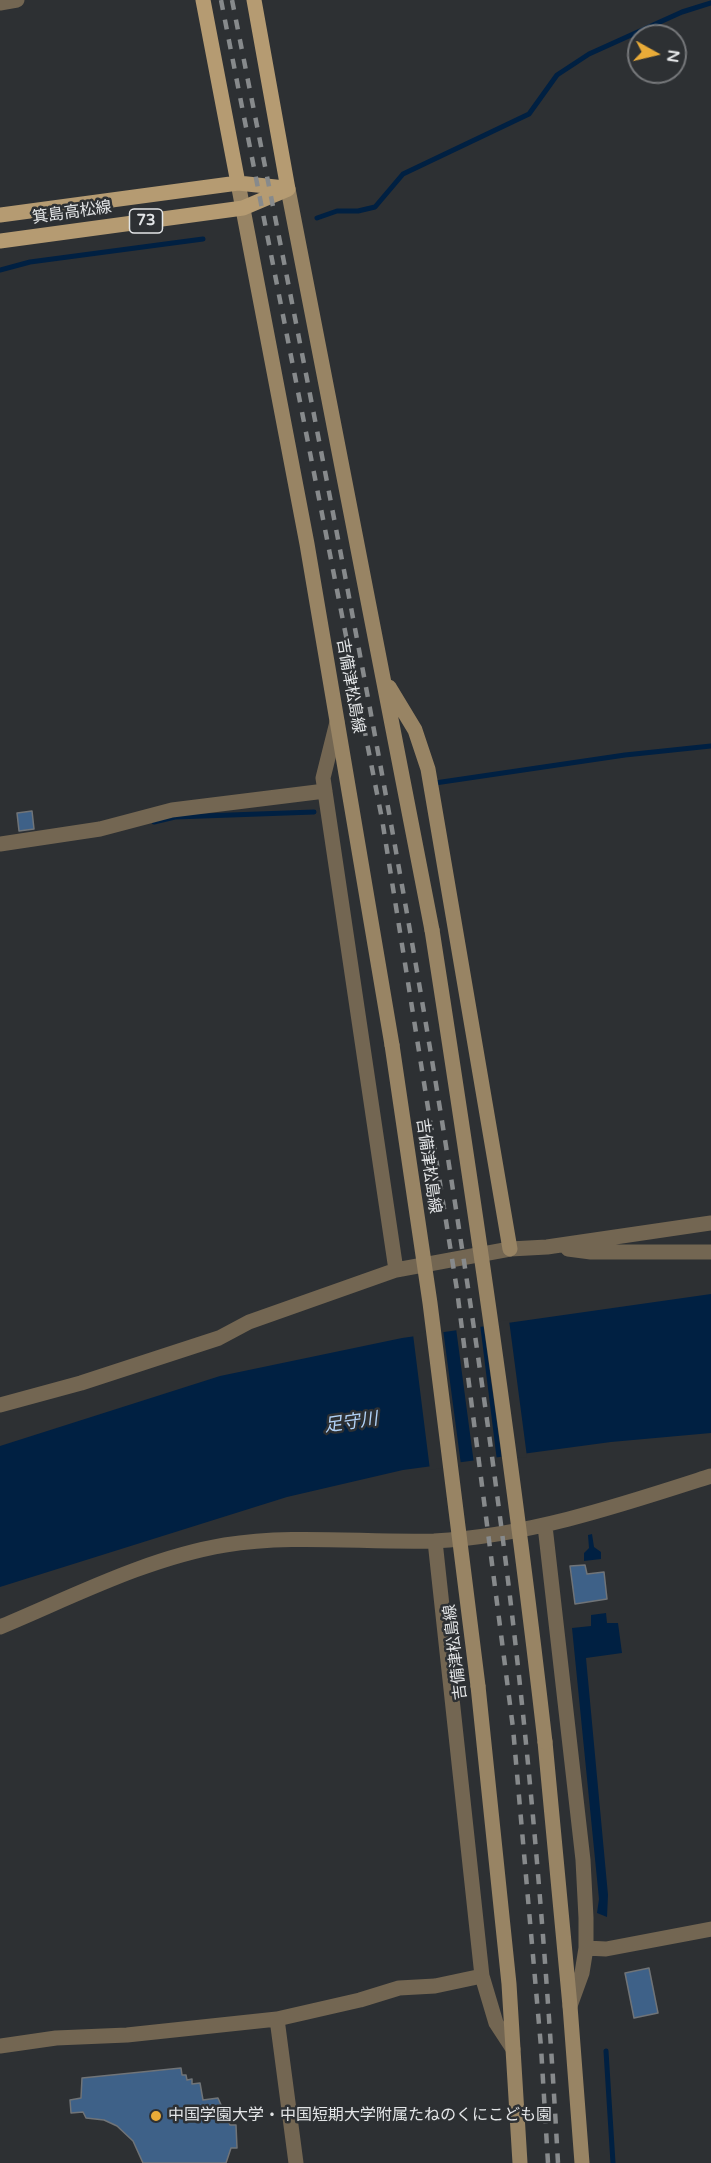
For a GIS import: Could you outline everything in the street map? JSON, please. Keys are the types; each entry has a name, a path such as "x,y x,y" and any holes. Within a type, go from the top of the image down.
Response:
{"main road":[{"path":"203,0 238,183"},
{"path":"254,0 288,189"},
{"name":"箕島高松線","path":"0,216 238,183 288,189"},
{"name":"吉備津松島線","path":"238,183 338,717 392,1045 430,1303 478,1686 506,1961 519,2163"},
{"name":"箕島高松線","path":"0,241 243,208 288,189"},
{"name":"吉備津松島線","path":"288,189 432,930 479,1230 520,1523 545,1742 582,2163"},
{"path":"383,676 415,730 428,769 510,1249"}],"street":[{"path":"0,3 17,0"},
{"path":"338,717 323,778 396,1270"},
{"path":"0,844 100,829 172,810 325,791"},
{"path":"0,1405 81,1383 219,1338 249,1322 396,1270 510,1249 547,1247 711,1223"},
{"path":"547,1247 591,1252 711,1252"},
{"path":"0,1627 170,1559 226,1545 435,1540 545,1526 616,1507 711,1476"},
{"path":"545,1526 583,1860 586,1948 582,1973 570,2006"},
{"path":"435,1540 482,1976 496,2023 513,2049"},
{"path":"586,1948 606,1949 711,1929"},
{"path":"0,2046 56,2038 127,2035 277,2019 360,2001 399,1988 435,1986 482,1976"},
{"path":"277,2019 296,2163"}],"water":[{"name":"足守川","path":"711,1294 711,1433 611,1442 403,1470 287,1497 0,1587 0,1446 220,1376 402,1338"},
{"path":"592,1534 594,1547 601,1552 601,1559 584,1561 584,1553 589,1548 588,1535"},
{"path":"606,1613 607,1623 618,1623 622,1653 586,1658 608,1895 607,1917 597,1913 599,1899 572,1628 591,1626 591,1615"}],"pier":[{"path":"509,1320 527,1457 502,1460 483,1323"},
{"path":"480,1324 497,1461 474,1464 456,1328"},
{"path":"443,1329 461,1465 430,1470 413,1334"}],"building":[{"path":"32,811 34,829 19,831 17,813"},
{"path":"585,1565 587,1574 604,1572 607,1599 575,1604 570,1566"},
{"path":"649,1968 658,2013 634,2018 625,1973"},
{"name":"中国学園大学・中国短期大学附属たねのくにこども園","path":"181,2068 182,2075 186,2075 187,2080 192,2079 192,2084 200,2083 203,2100 218,2098 230,2125 236,2125 237,2148 231,2148 226,2163 143,2163 133,2141 117,2126 104,2120 86,2118 83,2112 71,2113 70,2100 81,2098 82,2078"}],"waterway":[{"path":"317,218 337,211 358,211 375,207 403,174 529,114 557,75 589,54 682,12 711,3"},
{"path":"0,270 30,262 203,239"},
{"path":"435,783 625,755 711,746"},
{"path":"154,822 175,817 314,812"},
{"path":"606,2051 613,2163"}],"railway":[{"path":"221,0 382,819 457,1290 513,1728 541,2047 548,2163"},
{"path":"232,0 379,756 413,946 474,1326 510,1597 527,1758 542,1920 558,2163"}],"place":[{"name":"中国学園大学・中国短期大学附属たねのくにこども園","path":"156,2116"}]}
